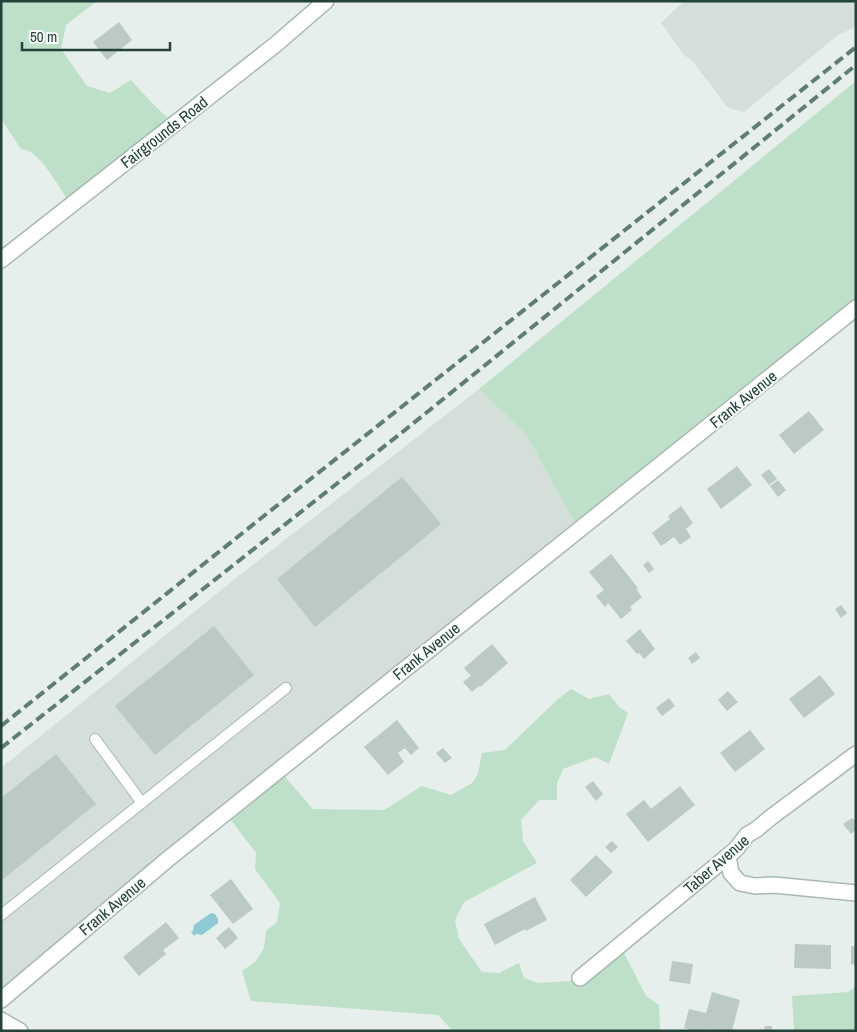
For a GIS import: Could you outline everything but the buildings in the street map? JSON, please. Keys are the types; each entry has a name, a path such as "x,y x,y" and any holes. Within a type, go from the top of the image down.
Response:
{"street":[{"name":"Fairgrounds Road","path":"1,260 275,45 326,1"},
{"name":"Frank Avenue","path":"1,1000 168,859 856,308"},
{"name":"Taber Avenue","path":"580,978 728,856 747,835 856,754"},
{"path":"728,856 731,872 740,883 755,886 774,885 856,893"},
{"path":"1,1020 20,1031"}],"lane":[{"path":"1,915 286,688"},
{"path":"95,739 142,803"}],"shaded area":[{"path":"684,1 856,1 856,27 838,35 744,112 728,108 691,59 685,56 661,23"},
{"path":"479,389 527,436 577,527 12,988 1,1014 1,768 236,578"}],"green space":[{"path":"1,1 97,1 66,25 61,49 87,86 110,93 131,80 171,121 69,202 41,162 35,155 21,149 1,119"},
{"path":"856,81 856,306 577,527 527,436 479,389"},
{"path":"571,689 589,699 609,694 619,707 628,713 609,764 595,757 563,769 557,783 557,800 539,800 521,820 523,841 537,863 464,902 455,920 459,939 482,972 499,973 519,963 524,978 538,983 571,981 624,953 646,996 659,1005 660,1031 453,1031 438,1015 251,1001 242,971 256,961 264,948 266,931 277,922 280,903 255,869 256,853 230,819 281,772 313,809 384,810 422,786 451,795 472,783 478,774 482,753 505,750"},
{"path":"855,987 856,1031 794,1031 792,996 848,992"}],"water":[{"path":"211,913 215,914 218,923 202,935 196,934 194,936 191,932 194,925"}],"railway":[{"path":"1,726 856,47"},
{"path":"1,748 405,430 856,65"}]}
